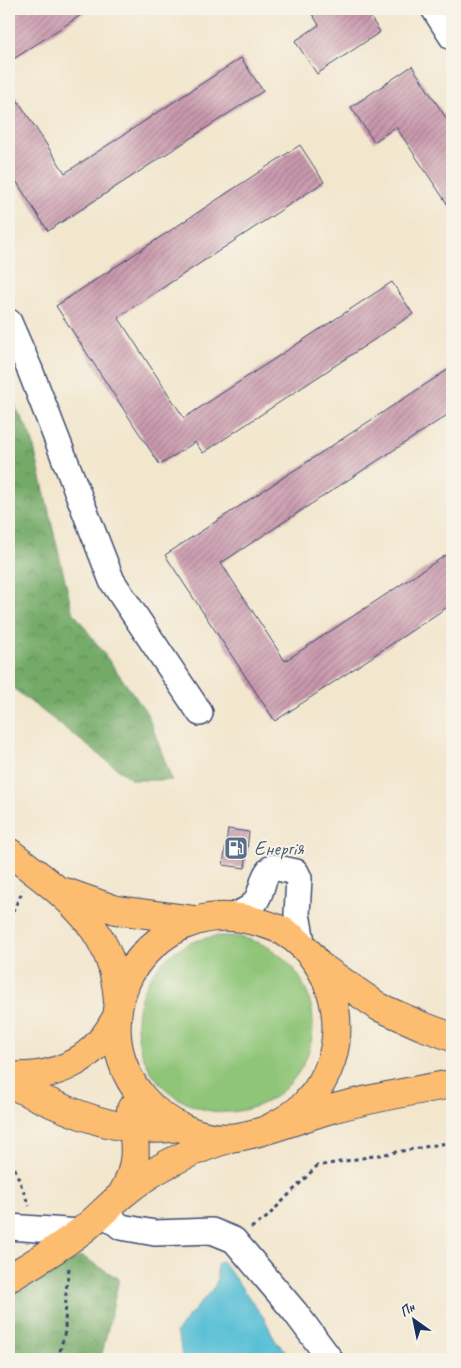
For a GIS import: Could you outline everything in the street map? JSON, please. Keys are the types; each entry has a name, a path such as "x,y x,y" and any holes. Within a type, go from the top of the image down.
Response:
{"main road":[{"path":"9,852 57,889 81,913 108,951 117,983 117,1038 127,1084 133,1128 135,1163 130,1181 113,1204"},
{"path":"57,889 116,910 193,920 231,916 261,922 283,932 311,956 380,1007 422,1026 452,1036"},
{"path":"9,1076 36,1076 52,1072 73,1063 97,1046 104,1039 118,1011 128,976 141,958 162,938 193,920"},
{"path":"270,1128 307,1103 324,1078 336,1045 337,1027 333,997 311,956"},
{"path":"121,1059 134,1087 154,1110 181,1127 209,1136 236,1137"},
{"path":"9,1084 91,1118 117,1125 133,1128 181,1127"},
{"path":"9,1278 80,1232 153,1172 194,1150 331,1109 401,1092 452,1084"}],"street":[{"path":"434,9 452,37"},
{"path":"9,322 30,370 112,581 200,713"},
{"path":"231,916 247,909 256,902 267,870 273,867 296,872 300,878 297,914 311,956"},
{"path":"113,1204 121,1227 155,1233 212,1231 234,1240 330,1359"},
{"path":"9,1227 80,1232"}],"path":[{"path":"9,919 32,871"},
{"path":"234,1240 266,1218 317,1166 447,1143 452,1145"},
{"path":"9,1153 38,1230"},
{"path":"58,1359 65,1330 67,1276 74,1247 80,1232"}],"green space":[{"path":"9,395 31,435 72,610 147,713 172,780 132,780 9,685"},
{"path":"216,936 234,936 259,942 274,950 288,961 299,975 307,990 312,1007 312,1041 307,1058 299,1073 288,1087 274,1098 251,1109 234,1112 216,1112 191,1106 176,1098 162,1087 151,1073 140,1050 137,1033 137,1015 143,990 151,975 162,961 176,950 199,939"},
{"path":"82,1256 119,1279 101,1359 9,1359 9,1293"}],"water":[{"path":"222,1261 264,1318 276,1342 294,1359 182,1359 180,1342 176,1332 215,1286 217,1264"}],"building":[{"path":"14,9 90,9 9,62 9,12"},
{"path":"309,9 365,9 380,32 317,74 295,41 319,25"},
{"path":"241,58 263,91 48,231 9,170 9,87 65,173"},
{"path":"412,66 452,127 452,211 396,127 374,142 351,107"},
{"path":"300,145 324,182 118,317 184,418 392,282 413,314 203,453 195,442 160,465 56,306"},
{"path":"449,369 452,374 452,412 221,563 285,661 452,551 452,604 275,721 165,555"},
{"name":"Енергія","path":"228,829 249,832 245,868 223,865"}],"place":[{"name":"Енергія","path":"236,848"}]}
